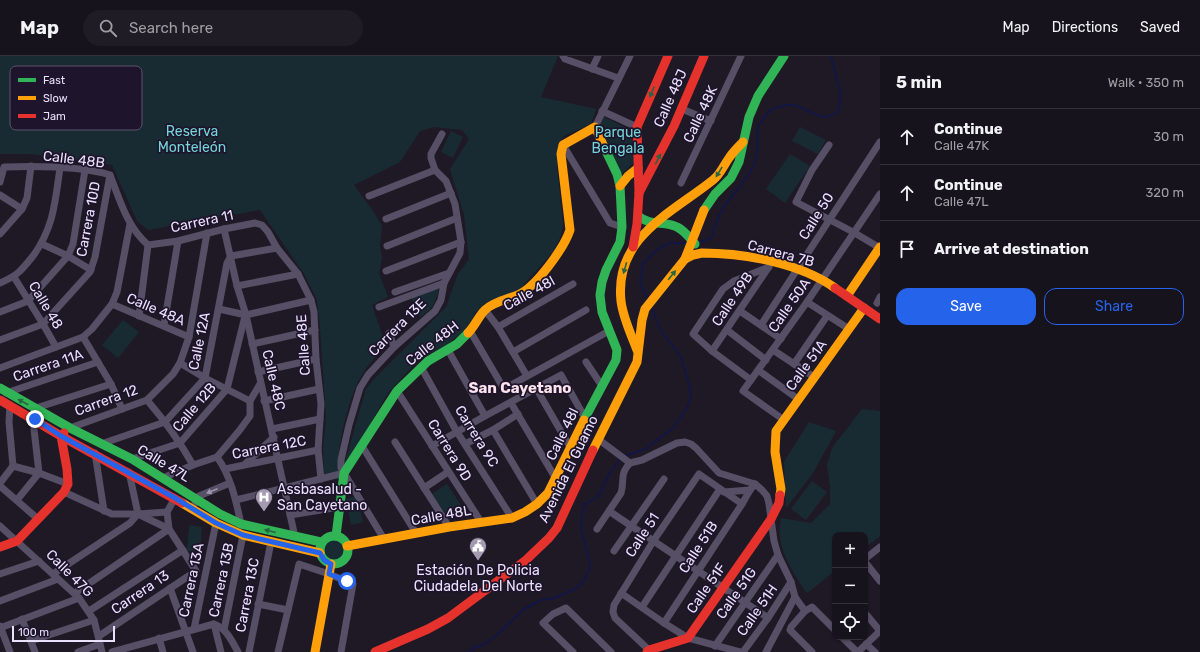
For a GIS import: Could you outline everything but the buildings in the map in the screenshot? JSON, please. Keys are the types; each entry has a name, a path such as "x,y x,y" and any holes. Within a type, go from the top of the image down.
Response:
{"street":[{"path":"563,56 565,59 592,70 618,78"},
{"path":"592,70 598,56"},
{"path":"622,227 610,222 563,145 595,127 630,56"},
{"path":"632,248 638,216 639,193 637,127 668,56"},
{"name":"Calle 48J","path":"639,193 682,109 704,56"},
{"name":"Calle 48K","path":"681,183 741,56"},
{"name":"Avenida El Guamo","path":"375,652 428,629 448,618 526,560 557,528 598,439 634,371 637,362 642,320 645,309 694,243 696,228 703,212 714,194 731,178 739,162 749,117 758,96 784,56"},
{"path":"682,109 711,121"},
{"path":"602,112 637,127"},
{"path":"470,331 504,388 609,331 602,312 600,296 606,270 618,249 622,235 620,186 618,174 595,127"},
{"path":"368,196 435,170 431,154 442,134"},
{"name":"Avenida El Guamo","path":"638,352 625,319 621,301 621,283 625,265 632,248 653,224 714,179 743,141"},
{"name":"Calle 50","path":"761,325 829,218 880,142"},
{"name":"Calle 48H","path":"336,536 344,473 397,391 428,361 457,344 470,331 485,310 494,304 520,294 530,287 558,254 567,239 570,230 561,154 563,145"},
{"path":"829,145 812,170 796,202 829,218 880,248 847,296"},
{"path":"0,234 22,209 27,198 30,166"},
{"name":"Calle 48B","path":"0,182 4,167 30,166 60,168 85,170 110,175 130,224 136,233 148,245"},
{"path":"0,283 14,277 21,271 42,244 53,215 60,168"},
{"path":"620,186 628,176 638,168"},
{"path":"0,312 28,301 68,256 73,244 85,170"},
{"name":"Carrera 13E","path":"344,473 341,468 341,460 360,388 368,375 394,347 435,311 441,300 444,283 460,253 461,242 458,218 451,193 446,181 435,170"},
{"name":"Carrera 10D","path":"0,340 43,324 91,270 95,257 110,175"},
{"path":"386,219 451,193"},
{"name":"Calle 50A","path":"784,420 743,391 823,279 853,232 880,194"},
{"path":"0,195 22,209"},
{"path":"621,206 638,205"},
{"path":"638,216 644,222 653,224"},
{"path":"387,246 458,218"},
{"name":"Carrera 11","path":"148,245 178,240 254,223 262,225"},
{"path":"0,368 83,337 92,330 112,304 117,292 130,224"},
{"name":"Carrera 7B","path":"653,224 669,224 680,229 694,243 711,253"},
{"name":"Calle 48E","path":"262,225 268,232 277,248 298,274 311,300 314,312 319,389 320,418 318,450 320,479"},
{"name":"Calle 48C","path":"224,229 237,286 246,314 260,384 274,437 277,458 295,538"},
{"name":"Carrera 12","path":"61,436 70,428 147,400 173,374 180,363 189,337 207,233"},
{"path":"164,325 178,240"},
{"path":"386,271 461,242"},
{"path":"42,244 68,256 91,270"},
{"path":"139,316 148,245"},
{"path":"231,256 277,248"},
{"name":"Carrera 7B","path":"686,255 711,253 798,269 823,279 880,319"},
{"name":"Calle 12A","path":"101,444 166,422 205,378 227,263 231,256"},
{"path":"751,380 712,351 693,334 723,288 734,281 771,264"},
{"name":"Calle 49B","path":"712,351 771,264"},
{"path":"395,292 449,273"},
{"path":"237,286 298,274"},
{"name":"Calle 48","path":"14,277 56,347"},
{"path":"379,307 444,283"},
{"name":"Calle 48I","path":"498,327 573,284"},
{"path":"219,309 246,314 311,300"},
{"path":"807,302 848,329"},
{"name":"Calle 48A","path":"112,304 189,337"},
{"name":"Calle 51A","path":"775,441 776,431 864,308"},
{"path":"485,310 498,327 527,376"},
{"path":"513,352 586,310"},
{"path":"740,311 781,339"},
{"name":"Calle 12B","path":"132,459 180,443 227,390 246,314"},
{"path":"794,364 827,316"},
{"path":"625,319 633,323 642,320"},
{"path":"252,344 315,330"},
{"path":"727,330 766,360"},
{"name":"Calle 48l","path":"537,504 548,493 556,479 570,447 616,360 617,350 609,331"},
{"path":"389,333 394,347"},
{"path":"83,337 111,384 122,409"},
{"path":"448,350 485,416"},
{"path":"773,350 814,378"},
{"path":"258,372 316,359"},
{"name":"Carrera 11A","path":"2,393 98,362"},
{"path":"586,362 602,386"},
{"path":"180,363 227,390 250,401"},
{"name":"Carrera 9C","path":"422,367 457,432 512,518"},
{"path":"758,370 798,399"},
{"path":"432,446 561,375 585,418"},
{"path":"36,408 111,384"},
{"name":"Carrera 12C","path":"163,478 193,465 217,457 250,416 250,401 260,384"},
{"path":"536,388 570,447"},
{"path":"264,401 319,389"},
{"name":"Carrera 9D","path":"397,391 481,522"},
{"name":"Calle 47L","path":"2,393 10,405 61,436 129,472 216,523 243,535 320,553"},
{"name":"Calle 47L","path":"2,393 36,408 70,428 132,459 220,514 241,524 295,538 321,542"},
{"path":"147,400 166,422 193,465"},
{"path":"511,403 556,479"},
{"path":"10,405 9,422 13,466 0,484 38,519"},
{"path":"465,444 493,430 518,414"},
{"path":"272,429 320,418"},
{"path":"17,500 39,473 34,429 35,419"},
{"path":"493,430 537,504"},
{"path":"0,547 17,541 66,488 67,469 61,436"},
{"path":"245,465 274,437"},
{"path":"598,439 628,461 642,460 677,443 685,442 696,448 719,473 762,490 767,496 774,541 778,555 791,582 795,597 832,628"},
{"name":"Calle 51F","path":"688,638 771,519 779,503 781,490 775,452 775,441"},
{"path":"395,442 449,526"},
{"path":"362,446 416,533"},
{"name":"Carrera 12C","path":"225,469 318,450"},
{"path":"95,453 104,510"},
{"path":"217,457 225,469 236,500 241,524"},
{"path":"597,530 621,493 623,487 623,473 628,461"},
{"path":"13,466 39,473 112,514 167,512"},
{"path":"129,472 138,514"},
{"path":"424,488 448,472"},
{"path":"236,500 344,473 384,539"},
{"name":"Calle 51","path":"648,651 615,618 613,612 614,605 654,540 699,474 722,490"},
{"path":"614,551 664,478"},
{"path":"194,509 196,499 199,496 230,483"},
{"path":"642,607 676,555 722,490 752,487"},
{"name":"Calle 51B","path":"664,623 752,487"},
{"path":"722,490 742,504"},
{"path":"89,611 183,550 169,529 167,512 175,498"},
{"name":"Calle 48L","path":"347,546 449,526 512,518 537,504"},
{"path":"290,515 339,507"},
{"path":"609,511 768,618"},
{"path":"138,514 169,529"},
{"path":"0,600 56,576 130,523 138,514"},
{"name":"Carrera 13A","path":"112,652 136,649 159,638 190,630 216,523"},
{"name":"Calle 47G","path":"0,526 77,596 94,620 102,652"},
{"path":"10,652 0,627 77,596 169,529"},
{"name":"Carrera 13B","path":"224,630 243,535"},
{"path":"336,536 344,540 347,546 347,554 344,559 337,564 331,564 324,560 319,548 321,542 328,537 336,536"},
{"name":"Carrera 13C","path":"249,652 270,542"},
{"path":"868,557 880,547"},
{"name":"Carrera 13","path":"99,636 196,571 183,550"},
{"name":"Calle 51G","path":"715,646 778,555"},
{"path":"0,574 39,561"},
{"path":"278,652 299,564 353,584 341,652"},
{"path":"315,652 331,564"},
{"path":"868,564 880,581"},
{"name":"Calle 51H","path":"743,652 768,618 791,582"},
{"path":"170,588 190,630 193,652"},
{"path":"621,593 688,638 740,652"},
{"path":"766,652 795,597"},
{"path":"258,604 288,610"},
{"path":"573,652 544,623 553,614 566,608 610,652"},
{"path":"808,609 790,630 812,652"},
{"path":"845,640 858,652 880,631 868,617"},
{"path":"22,619 35,652"},
{"path":"31,641 94,620"},
{"path":"190,630 214,624 219,626 224,630 238,652"},
{"path":"214,624 221,652"},
{"path":"159,638 163,652"},
{"path":"648,651 688,638"},
{"path":"78,652 100,644"},
{"path":"866,644 875,652"}],"green space":[{"name":"Reserva Monteleón","path":"0,56 558,56 541,97 596,109 591,124 564,136 558,145 557,167 563,224 561,236 553,252 518,291 485,303 476,312 466,329 445,346 419,359 388,393 356,449 344,465 366,389 373,380 446,307 458,274 469,259 464,215 450,169 469,139 462,130 435,127 420,131 400,162 354,185 382,226 380,246 382,258 379,273 388,297 372,305 386,346 370,363 357,384 345,421 338,461 338,471 324,474 323,449 326,418 317,300 304,274 260,210 148,230 137,221 112,165 29,154 0,154"},
{"name":"Parque Bengala","path":"604,117 632,131 633,163 620,176 597,128"},
{"path":"800,127 826,140 818,154 792,141"},
{"path":"451,131 463,137 453,158 441,152"},
{"path":"790,154 810,166 785,203 766,189"},
{"path":"439,287 437,297 433,305 420,317 411,297"},
{"path":"123,320 139,332 118,358 102,345"},
{"path":"862,409 880,411 880,536 868,546 868,532 832,532 832,573 807,593 794,574 783,551 780,535 781,518 811,523 830,504 830,487 827,465 832,448"},
{"path":"809,422 836,431 813,473 786,508 784,462"},
{"path":"812,481 827,492 806,520 791,509"},
{"path":"447,484 464,510 449,520 432,494"},
{"path":"357,496 363,522 351,525 346,499"},
{"path":"189,525 202,527 200,552 187,551"},
{"path":"328,539 336,539 343,546 343,554 336,561 328,561 321,554 321,546"}],"waterway":[{"path":"698,242 711,238 722,210 750,173 757,155 757,133 759,125 771,110 788,105 795,105 819,116 825,117 839,111 841,95 831,56"},
{"path":"648,301 640,282 643,263 657,250 670,243 688,243"},
{"path":"625,456 645,449 672,429 686,410 691,397 689,384 681,357 660,329 651,306"},
{"path":"468,652 496,636 524,609 541,600 555,598 575,589 582,583 589,570 590,562 581,529 584,505 599,496 609,474 621,458"}],"traffic: fast":[{"path":"704,210 715,194 731,178 739,162 749,117 758,96 784,56"},
{"path":"584,420 616,360 617,350 602,312 600,295 606,270 620,242 622,227 620,186 617,174 605,149"},
{"path":"638,216 647,221 672,225 680,228 695,244"},
{"path":"336,536 344,473 397,391 428,361 457,344 468,333"},
{"path":"0,388 70,428 132,459 220,514 241,524 321,542"},
{"path":"334,536 344,540 348,550 344,560 334,564 324,560 320,550 324,540 334,536"}],"traffic: slow":[{"path":"468,333 488,307 518,295 533,284 556,256 567,238 570,230 561,154 563,145 595,127 605,149"},
{"path":"637,350 625,320 621,301 621,279 627,260 636,243 649,229 715,178 743,142"},
{"path":"620,186 628,176 638,168"},
{"path":"593,450 637,362 642,320 645,309 685,259 704,210"},
{"path":"847,296 880,247"},
{"path":"685,259 702,253 718,253 753,257 789,266 805,272 821,279 835,288"},
{"path":"780,495 781,489 775,452 776,431 864,308"},
{"path":"347,546 449,527 512,518 525,512 537,504 548,493 584,420"},
{"path":"182,503 216,523 243,535 320,553"},
{"path":"315,652 331,564"}],"traffic: jam":[{"path":"633,247 637,224 639,193 637,127 668,56"},
{"path":"639,193 674,126 704,56"},
{"path":"835,288 880,319"},
{"path":"0,400 61,436 182,503"},
{"path":"0,547 17,541 64,492 68,484 61,436 64,433"},
{"path":"375,652 428,629 448,618 526,560 549,538 557,528 593,450"},
{"path":"647,652 649,650 688,638 771,519 779,503 780,495"}],"place":[{"name":"Assbasalud - San Cayetano","path":"264,512"},
{"name":"Estación De Policia Ciudadela Del Norte","path":"478,561"}],"district":[{"name":"San Cayetano","path":"520,388"}],"route":[{"path":"35,419 61,436 129,472 216,523 243,535 320,553 324,560 331,564 329,574 347,581"}]}
